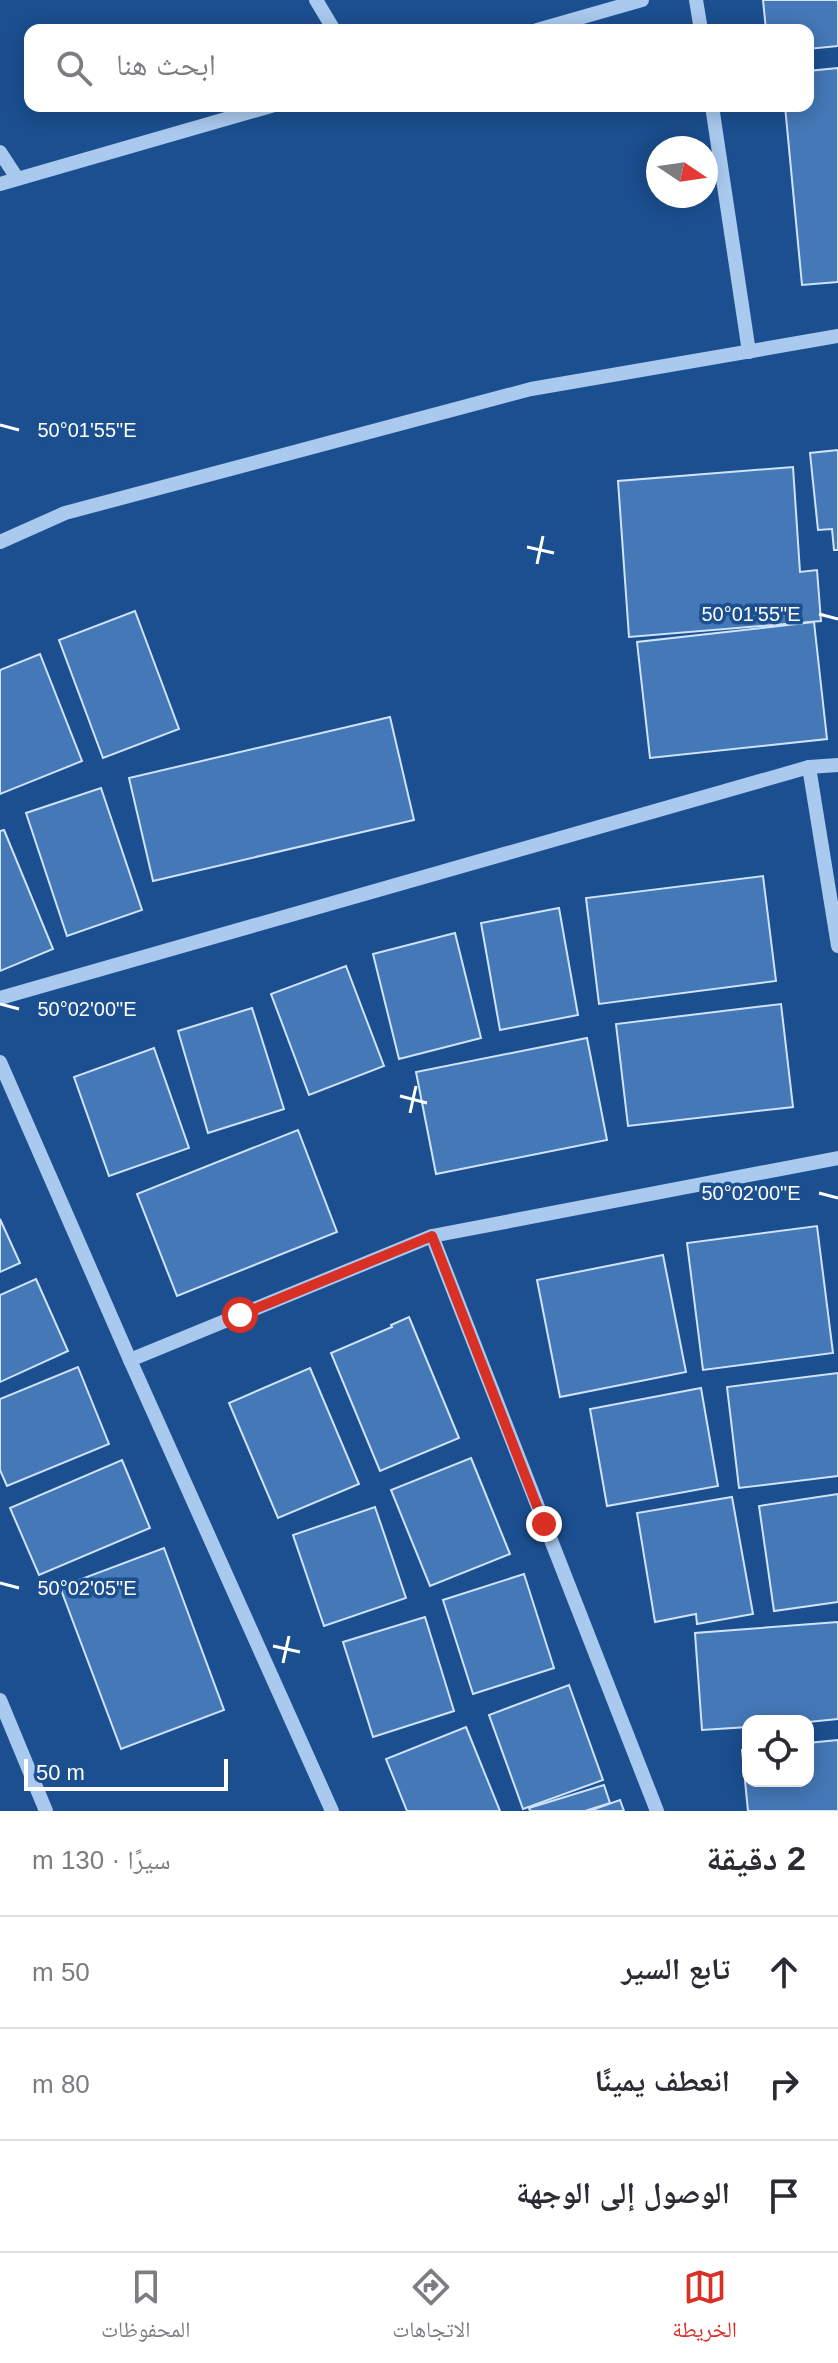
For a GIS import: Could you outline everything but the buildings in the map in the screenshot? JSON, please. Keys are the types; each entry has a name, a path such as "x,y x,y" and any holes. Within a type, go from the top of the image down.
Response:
{"street":[{"path":"316,0 330,24"},
{"path":"558,24 642,0"},
{"path":"696,0 700,24"},
{"path":"0,184 250,112"},
{"path":"713,112 749,352"},
{"path":"0,152 17,178"},
{"path":"0,542 65,513 531,389 838,336"},
{"path":"0,998 809,767 838,765"},
{"path":"809,767 838,946"},
{"path":"0,1062 332,1811"},
{"path":"130,1360 432,1236 838,1158"},
{"path":"432,1236 657,1811"},
{"path":"0,1700 46,1811"}],"route":[{"path":"240,1315 432,1236 544,1524"}]}
